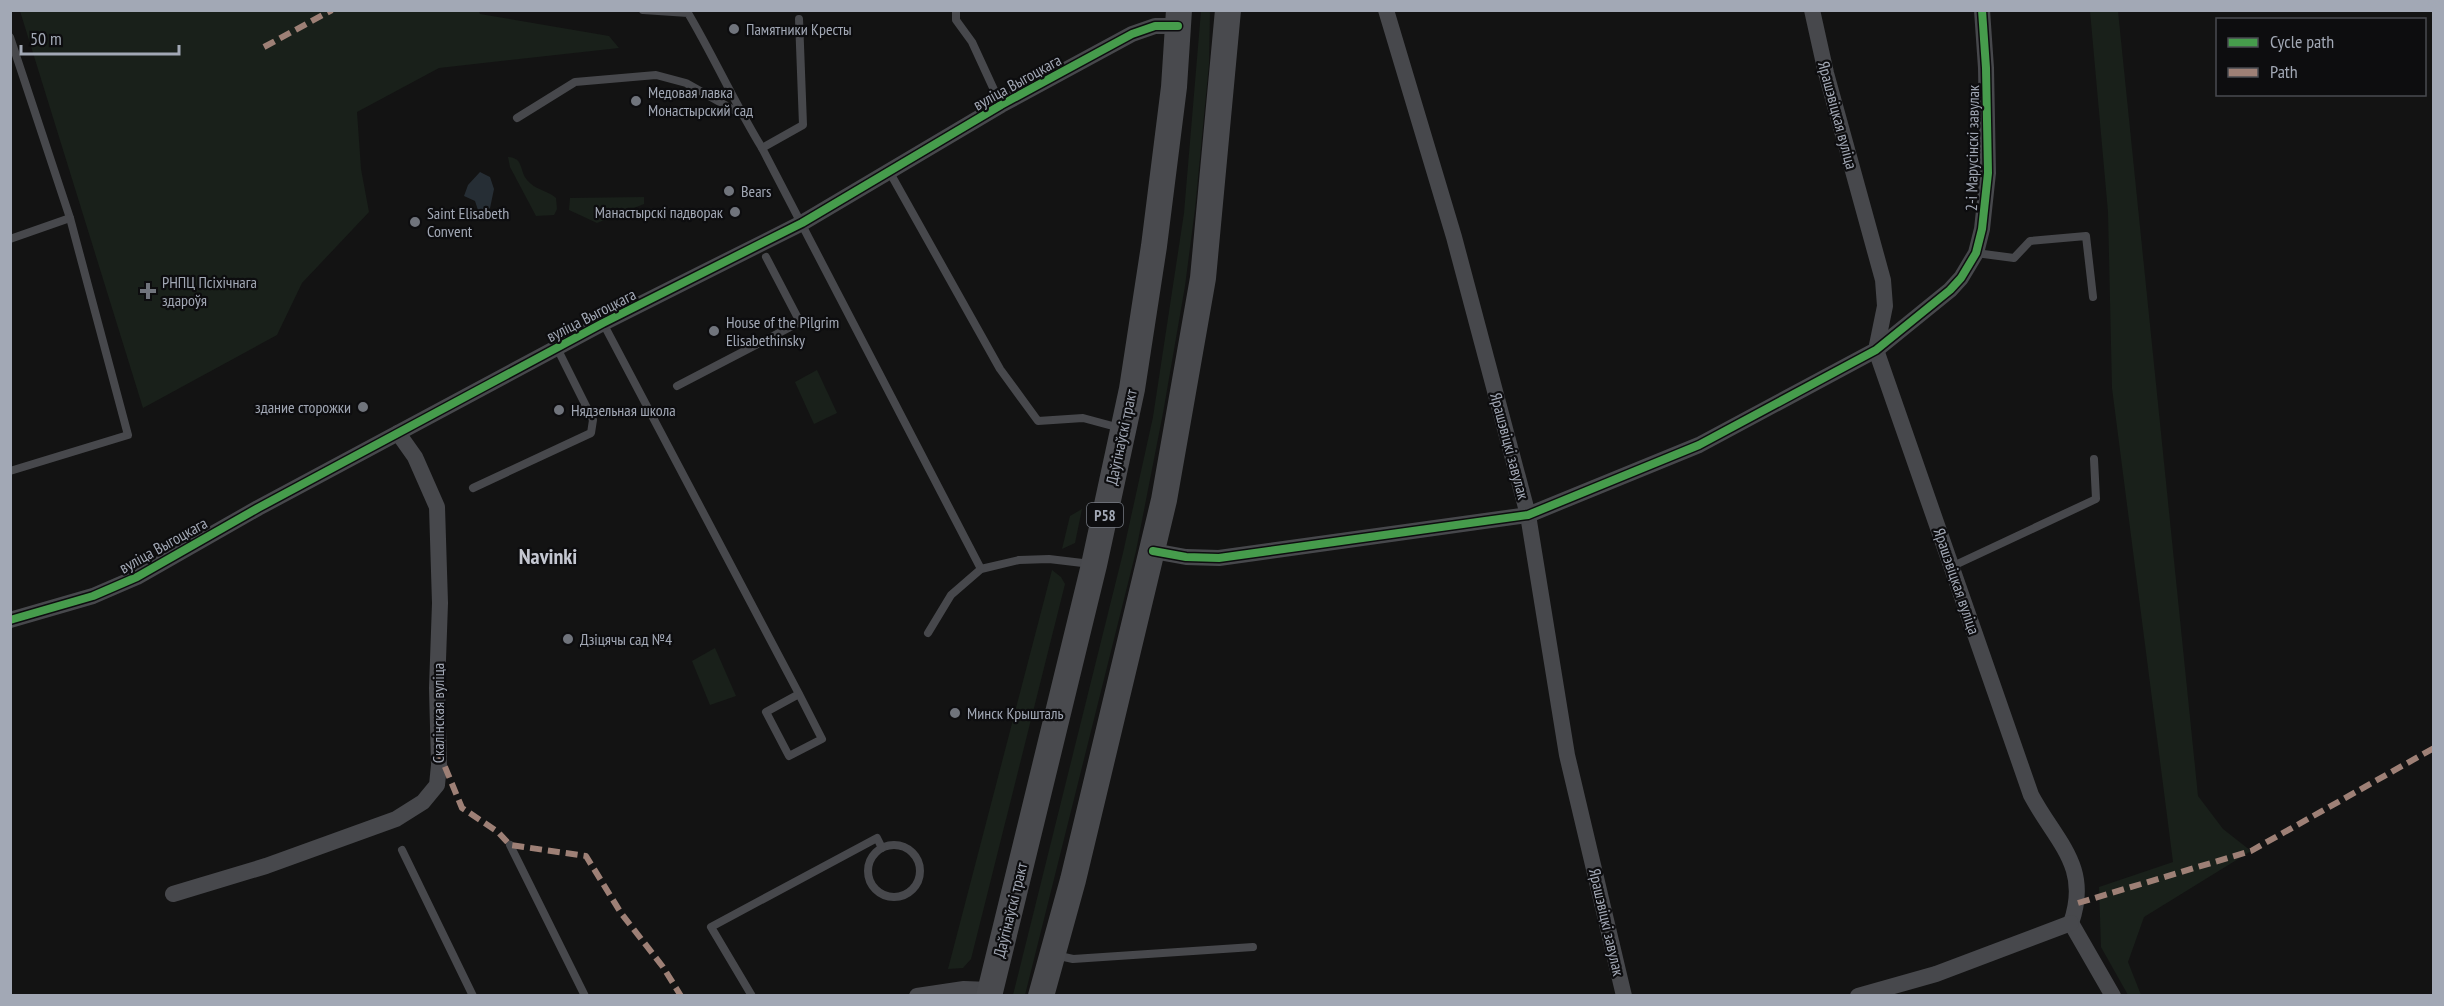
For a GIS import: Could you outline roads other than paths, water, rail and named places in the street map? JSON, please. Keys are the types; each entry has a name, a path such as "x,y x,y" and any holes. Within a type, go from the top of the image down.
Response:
{"main road":[{"path":"1041,996 1073,880 1154,551 1203,278 1228,10"},
{"name":"Даўгінаўскі тракт","path":"990,993 1094,565 1124,429 1155,246 1174,87 1178,18"}],"street":[{"name":"Ярашэвіцкі завулак","path":"1386,10 1454,237 1528,515 1567,754 1624,996"},
{"name":"Ярашэвіцкая вуліца","path":"1812,10 1826,73 1883,280 1884,314 1876,350 2031,795 2074,868 2078,903 2072,924"},
{"name":"2-і Марусінскі завулак","path":"1154,551 1186,557 1219,558 1528,515 1699,445 1876,350 1950,290 1961,278 1976,254 1982,229 1988,173 1986,68 1982,10"},
{"name":"вуліца Выгоцкага","path":"10,620 93,596 137,577 258,508 556,348 802,223 1001,105 1132,34 1178,18"},
{"name":"Скалінская вуліца","path":"173,894 266,866 396,819 423,802 437,784 440,603 437,507 415,457 398,433"},
{"path":"1858,996 1936,974 2072,924 2113,996"},
{"path":"917,996 964,988 990,993"}],"lane":[{"path":"643,10 688,13 718,64 742,115 802,223 981,569"},
{"path":"956,10 956,20 972,42 1001,105"},
{"path":"762,148 803,126 799,19"},
{"path":"10,37 12,49 70,218 128,435 10,471"},
{"path":"517,118 574,82 656,75 686,83 742,115"},
{"path":"889,171 1000,369 1038,421 1083,418 1124,429"},
{"path":"10,239 70,218"},
{"path":"1976,254 2014,258 2030,241 2086,236 2093,297"},
{"path":"677,386 800,322 766,257"},
{"path":"603,323 822,739 789,756 766,712 798,694"},
{"path":"473,488 591,433 593,420 556,348"},
{"path":"1953,566 2096,499 2094,459"},
{"path":"928,633 951,595 981,569 1019,560 1049,559 1094,565"},
{"path":"752,996 711,927 877,838 882,848"},
{"path":"510,845 585,996"},
{"path":"899,845 907,849 918,861 919,877 910,891 903,895 886,895 872,885 868,868 870,859 882,848 899,845"},
{"path":"402,850 473,996"},
{"path":"1052,955 1073,958 1253,947"}],"place":[{"name":"Памятники Кресты","path":"734,29"},
{"name":"Медовая лавка Монастырский сад","path":"636,101"},
{"name":"Bears","path":"729,191"},
{"name":"Манастырскі падворак","path":"735,212"},
{"name":"Saint Elisabeth Convent","path":"415,222"},
{"name":"РНПЦ Псіхічнага здароўя","path":"148,291"},
{"name":"House of the Pilgrim Elisabethinsky","path":"714,331"},
{"name":"здание сторожки","path":"363,407"},
{"name":"Нядзельная школа","path":"559,410"},
{"name":"Дзіцячы сад №4","path":"568,639"},
{"name":"Минск Крышталь","path":"955,713"}],"district":[{"name":"Navinki","path":"548,556"}]}
